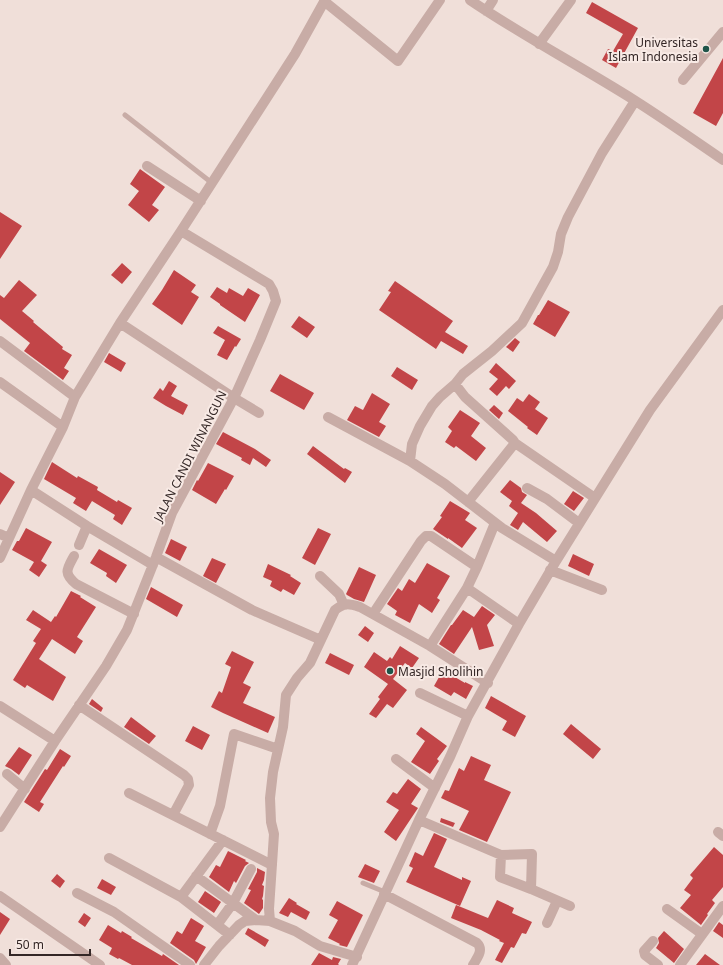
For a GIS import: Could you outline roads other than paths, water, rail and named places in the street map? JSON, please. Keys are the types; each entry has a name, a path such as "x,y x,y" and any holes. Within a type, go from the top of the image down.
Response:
{"street":[{"path":"0,558 5,536 31,490 63,427 75,397 120,323 181,232 295,54 324,1 398,61 440,0"},
{"path":"486,11 494,0"},
{"path":"539,44 571,0"},
{"path":"472,1 539,44 635,101 723,160"},
{"path":"683,80 723,32"},
{"path":"410,461 412,444 432,406 455,384 463,374 492,351 522,322 553,267 568,217 602,153 635,101"},
{"path":"147,166 201,200"},
{"name":"JALAN CANDI WINANGUN","path":"0,827 55,741 106,666 127,630 155,561 172,513 234,398 276,301 273,291 268,284 181,232"},
{"path":"204,965 219,946 239,925 245,921 256,920 270,921 295,931 320,946 354,961 468,716 488,683 550,570 650,410 723,310"},
{"path":"120,323 259,413"},
{"path":"0,341 75,397"},
{"path":"0,382 63,427"},
{"path":"455,384 465,397 515,443 595,498"},
{"path":"328,416 410,461 445,484 495,523 556,561"},
{"path":"468,502 515,443"},
{"path":"527,488 547,499 579,524"},
{"path":"31,490 87,526 252,610 321,640"},
{"path":"430,646 467,588 495,523"},
{"path":"79,545 87,526"},
{"path":"373,614 426,536 431,536 477,567"},
{"path":"74,556 68,569 67,575 70,579 76,584 134,614"},
{"path":"550,570 602,590"},
{"path":"320,576 339,594 344,605"},
{"path":"467,588 520,624"},
{"path":"270,921 269,909 274,834 271,822 270,798 272,772 283,727 286,695 297,678 310,663 335,610 339,606 351,604 360,607 430,646 488,683"},
{"path":"420,692 468,716"},
{"path":"79,705 188,779 189,784 173,815"},
{"path":"0,706 55,741"},
{"path":"210,834 220,806 234,734 278,749"},
{"path":"396,759 435,788"},
{"path":"8,774 25,789"},
{"path":"129,793 272,865"},
{"path":"419,820 501,855 532,854 531,889"},
{"path":"181,897 223,840"},
{"path":"501,855 500,877 570,906"},
{"path":"109,858 181,897 230,935"},
{"path":"217,925 233,903 251,869"},
{"path":"196,876 256,920"},
{"path":"78,892 114,912 190,965"},
{"path":"385,893 480,945 480,953 473,965"},
{"path":"0,896 100,965"},
{"path":"547,923 557,901"},
{"path":"680,965 723,906"},
{"path":"667,909 702,934"},
{"path":"653,941 644,951 645,954 658,965"},
{"path":"0,958 6,965"}],"lane":[{"path":"125,115 212,183"},
{"path":"363,883 385,893"}],"place":[{"name":"Universitas Islam Indonesia","path":"706,49"},
{"name":"Masjid Sholihin","path":"390,671"}]}
